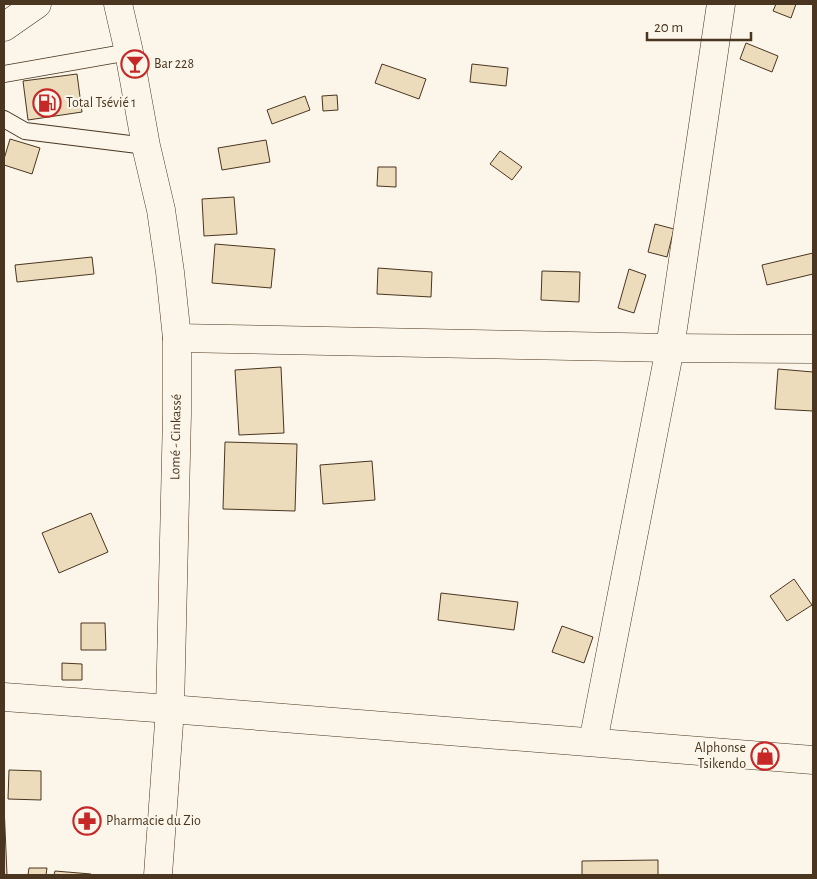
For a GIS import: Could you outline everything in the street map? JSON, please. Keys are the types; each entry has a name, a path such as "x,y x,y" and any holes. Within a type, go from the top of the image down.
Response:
{"main road":[{"path":"4,27 37,4"},
{"name":"Lomé - Cinkassé","path":"118,4 162,219 177,338 170,709 158,875"},
{"path":"592,742 670,348 721,4"},
{"path":"177,338 813,350"},
{"path":"4,697 813,760"}],"lane":[{"path":"4,74 129,52"},
{"path":"4,119 25,131 146,146"}],"building":[{"path":"776,4 796,4 791,18 773,11"},
{"path":"746,43 778,56 772,72 740,59"},
{"path":"382,64 426,79 419,99 375,83"},
{"path":"472,64 508,68 506,86 470,82"},
{"path":"77,74 82,112 28,120 23,81"},
{"path":"337,95 338,110 323,111 322,96"},
{"path":"305,96 310,110 272,124 267,110"},
{"path":"10,139 40,148 32,174 4,165"},
{"path":"266,140 270,162 222,170 218,148"},
{"path":"500,151 522,167 512,180 490,164"},
{"path":"378,167 396,167 396,187 377,186"},
{"path":"234,197 237,234 204,236 202,199"},
{"path":"655,224 674,229 667,257 648,252"},
{"path":"215,244 275,249 271,288 212,283"},
{"path":"813,253 813,274 767,285 762,265"},
{"path":"92,257 94,274 17,282 15,265"},
{"path":"378,268 432,272 431,297 377,294"},
{"path":"629,269 646,275 634,313 618,308"},
{"path":"542,271 580,272 579,302 541,300"},
{"path":"281,367 284,433 239,435 235,370"},
{"path":"778,369 813,372 813,411 775,409"},
{"path":"225,442 297,444 295,511 223,509"},
{"path":"372,461 375,500 323,504 320,465"},
{"path":"91,513 108,552 59,573 42,533"},
{"path":"794,579 812,605 787,621 770,596"},
{"path":"441,593 518,602 514,630 438,620"},
{"path":"81,623 105,623 106,650 81,650"},
{"path":"562,626 593,637 584,663 552,652"},
{"path":"62,663 82,664 82,680 62,680"},
{"path":"9,770 41,771 41,800 8,799"},
{"path":"4,805 7,875 4,875"},
{"path":"658,860 658,875 582,875 582,861"},
{"path":"29,868 47,868 46,875 28,875"},
{"path":"55,871 91,874 91,875 54,875"}],"place":[{"name":"Bar 228","path":"135,64"},
{"name":"Total Tsévié 1","path":"47,103"},
{"name":"Alphonse Tsikendo","path":"765,756"},
{"name":"Pharmacie du Zio","path":"87,821"}]}
